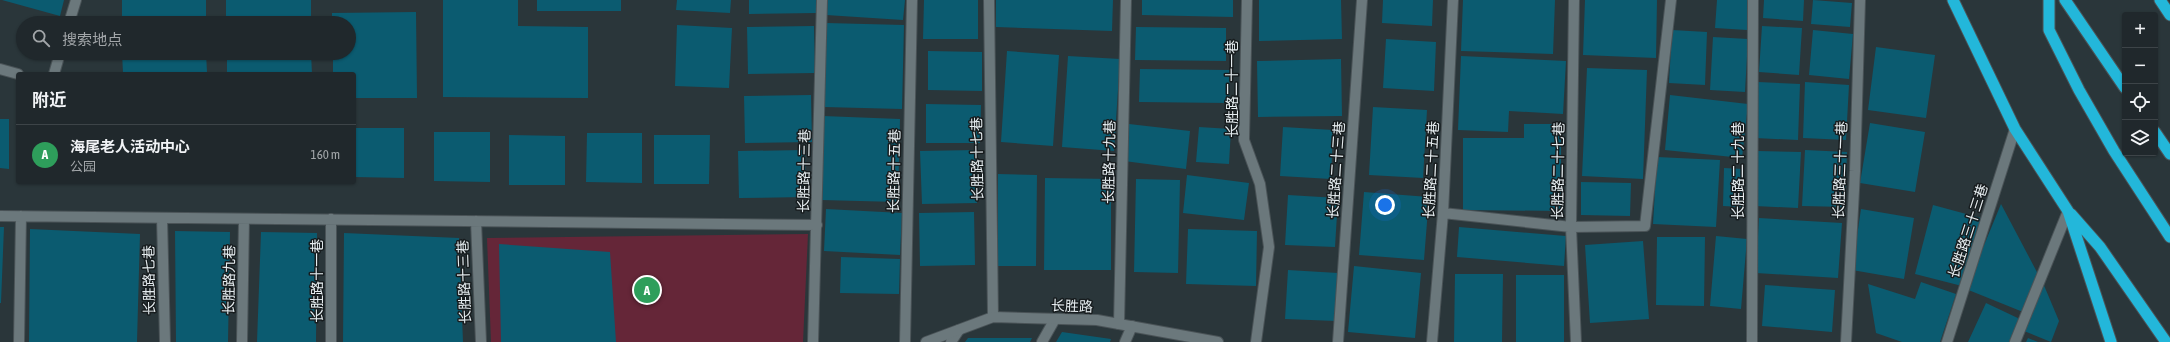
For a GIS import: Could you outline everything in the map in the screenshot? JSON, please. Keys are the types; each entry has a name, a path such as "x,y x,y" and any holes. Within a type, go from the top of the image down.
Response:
{"highway":[{"path":"1953,0 2015,129 2068,211 2100,247 2166,342"},
{"path":"2049,0 2049,30 2079,90 2170,237"},
{"path":"2065,0 2122,84"},
{"path":"2160,0 2170,15"},
{"path":"2158,136 2170,154"},
{"path":"2068,211 2111,342"}],"street":[{"path":"71,16 76,0"},
{"name":"长胜路十三巷","path":"813,342 822,0"},
{"name":"长胜路十五巷","path":"905,342 912,0"},
{"name":"长胜路十七巷","path":"989,0 993,317"},
{"name":"长胜路十九巷","path":"1119,324 1126,0"},
{"name":"长胜路二十一巷","path":"1247,0 1244,140 1260,184 1269,247 1256,342"},
{"name":"长胜路二十三巷","path":"1338,342 1362,0"},
{"name":"长胜路二十五巷","path":"1432,342 1443,213 1452,0"},
{"name":"长胜路二十七巷","path":"1574,0 1571,227 1576,342"},
{"path":"1443,213 1571,227 1645,226 1671,0"},
{"name":"长胜路二十九巷","path":"1752,342 1753,0"},
{"name":"长胜路三十一巷","path":"1846,342 1860,0"},
{"path":"55,72 58,60"},
{"path":"0,69 16,73"},
{"name":"长胜路三十三巷","path":"1947,342 2015,129"},
{"path":"2015,342 2068,211"},
{"path":"0,216 816,225"},
{"path":"19,342 21,216"},
{"name":"长胜路七巷","path":"162,218 165,342"},
{"name":"长胜路九巷","path":"242,342 244,219"},
{"name":"长胜路十一巷","path":"331,219 331,342"},
{"name":"长胜路十三巷","path":"476,221 481,342"},
{"name":"长胜路","path":"926,342 993,317 1097,320 1218,342"},
{"path":"1042,342 1055,319"},
{"path":"1125,342 1132,326"},
{"path":"951,342 959,330"}],"shaded area":[{"path":"808,234 803,342 491,342 487,238"}],"building":[{"path":"2,0 64,0 60,16"},
{"path":"122,0 206,0 206,16 122,16"},
{"path":"226,0 311,0 311,16 226,16"},
{"path":"443,0 518,0 518,26 588,27 588,98 443,97"},
{"path":"537,0 621,0 621,11 537,11"},
{"path":"677,0 731,0 730,13 676,10"},
{"path":"749,0 816,0 816,13 749,14"},
{"path":"827,0 905,0 903,20 826,15"},
{"path":"924,0 978,0 978,39 923,39"},
{"path":"996,0 1113,0 1112,31 996,27"},
{"path":"1142,0 1233,0 1233,17 1142,15"},
{"path":"1259,0 1341,0 1342,39 1259,41"},
{"path":"1383,0 1433,0 1432,26 1382,23"},
{"path":"1463,0 1555,0 1553,54 1461,51"},
{"path":"1585,0 1657,0 1656,58 1583,55"},
{"path":"1717,0 1748,0 1747,30 1715,28"},
{"path":"1764,0 1804,0 1803,21 1763,18"},
{"path":"1813,0 1852,3 1850,27 1811,24"},
{"path":"416,12 417,98 356,98 356,72 333,72 333,60 356,60 356,16 332,16 332,13"},
{"path":"826,23 904,25 902,109 824,107"},
{"path":"677,25 732,28 729,88 675,86"},
{"path":"814,26 815,73 748,74 747,27"},
{"path":"1762,26 1802,28 1799,75 1759,72"},
{"path":"1136,27 1226,28 1226,61 1135,60"},
{"path":"1672,30 1707,32 1705,85 1669,83"},
{"path":"1813,30 1853,34 1849,79 1809,75"},
{"path":"1713,37 1748,39 1745,92 1710,90"},
{"path":"1386,39 1436,42 1434,91 1383,88"},
{"path":"1876,47 1935,55 1926,118 1868,110"},
{"path":"928,51 982,52 982,91 928,90"},
{"path":"1007,51 1059,55 1053,146 1001,142"},
{"path":"1068,56 1120,59 1114,151 1062,147"},
{"path":"1461,56 1566,61 1563,114 1509,111 1508,132 1458,130"},
{"path":"1341,59 1342,116 1258,117 1257,61"},
{"path":"122,60 206,60 207,72 123,72"},
{"path":"227,60 311,60 312,72 227,72"},
{"path":"1587,68 1647,70 1643,179 1582,176"},
{"path":"1140,69 1230,70 1229,103 1139,102"},
{"path":"1758,82 1800,84 1798,140 1755,138"},
{"path":"1805,82 1849,85 1846,140 1803,138"},
{"path":"811,95 812,142 745,143 744,96"},
{"path":"1670,95 1748,104 1742,158 1665,150"},
{"path":"926,104 981,105 980,143 926,143"},
{"path":"1373,107 1427,110 1423,178 1369,175"},
{"path":"823,116 900,119 898,202 821,200"},
{"path":"0,119 9,119 9,169 0,168"},
{"path":"1870,123 1925,132 1915,192 1860,183"},
{"path":"1129,124 1190,131 1186,169 1124,161"},
{"path":"1524,124 1561,124 1561,211 1463,210 1463,138 1524,138"},
{"path":"1199,127 1231,129 1229,164 1196,162"},
{"path":"1283,127 1333,130 1331,179 1280,176"},
{"path":"356,128 404,128 404,178 356,177"},
{"path":"434,132 490,132 490,182 434,181"},
{"path":"587,133 642,133 642,183 586,182"},
{"path":"509,135 565,136 565,185 509,185"},
{"path":"654,135 710,135 709,184 654,184"},
{"path":"805,150 806,197 739,198 738,151"},
{"path":"976,150 977,203 922,204 920,151"},
{"path":"1805,150 1847,152 1845,207 1802,206"},
{"path":"1757,151 1801,152 1798,208 1755,206"},
{"path":"1657,157 1720,160 1716,227 1653,224"},
{"path":"1724,168 1743,169 1742,207 1723,206"},
{"path":"998,174 1037,175 1036,266 998,266"},
{"path":"1187,175 1249,183 1244,220 1183,213"},
{"path":"1045,178 1111,179 1111,270 1044,270"},
{"path":"1136,179 1180,180 1178,273 1134,272"},
{"path":"1581,182 1631,183 1630,216 1581,215"},
{"path":"1364,192 1429,197 1424,260 1359,255"},
{"path":"1288,195 1338,198 1335,247 1285,245"},
{"path":"2001,204 2038,274 2023,312 1966,289"},
{"path":"1933,205 1981,218 1962,286 1915,274"},
{"path":"826,209 902,213 900,255 824,251"},
{"path":"1861,209 1914,218 1904,279 1852,270"},
{"path":"974,212 975,265 920,266 919,213"},
{"path":"1759,218 1842,223 1838,278 1756,273"},
{"path":"0,227 4,227 1,303 0,303"},
{"path":"1459,227 1566,236 1564,266 1457,257"},
{"path":"30,229 140,234 137,342 29,342"},
{"path":"1188,229 1257,231 1256,286 1186,284"},
{"path":"175,231 230,232 228,342 176,342"},
{"path":"261,232 317,233 316,342 257,342"},
{"path":"344,233 459,238 463,342 343,342"},
{"path":"1716,236 1747,239 1741,309 1710,306"},
{"path":"1657,237 1705,237 1704,306 1656,305"},
{"path":"1643,241 1649,319 1590,323 1585,245"},
{"path":"499,244 610,252 616,342 501,342"},
{"path":"841,257 900,259 899,294 840,293"},
{"path":"1354,266 1421,273 1415,338 1348,332"},
{"path":"1288,270 1338,273 1336,321 1285,319"},
{"path":"1455,274 1503,274 1502,342 1454,342"},
{"path":"1516,275 1564,275 1564,342 1516,342"},
{"path":"1921,282 1956,294 1940,342 1902,342 1876,333 1868,284 1915,299"},
{"path":"2043,283 2059,321 2051,342 2024,331"},
{"path":"1765,285 1835,290 1832,332 1762,326"},
{"path":"1986,303 2022,320 2012,342 1968,342"},
{"path":"1062,332 1111,339 1110,342 1056,342"},
{"path":"968,338 1032,338 1030,342 965,342"},
{"path":"2028,338 2038,342 2026,342"}],"place":[{"name":"海尾老人活动中心","path":"647,290"}]}
